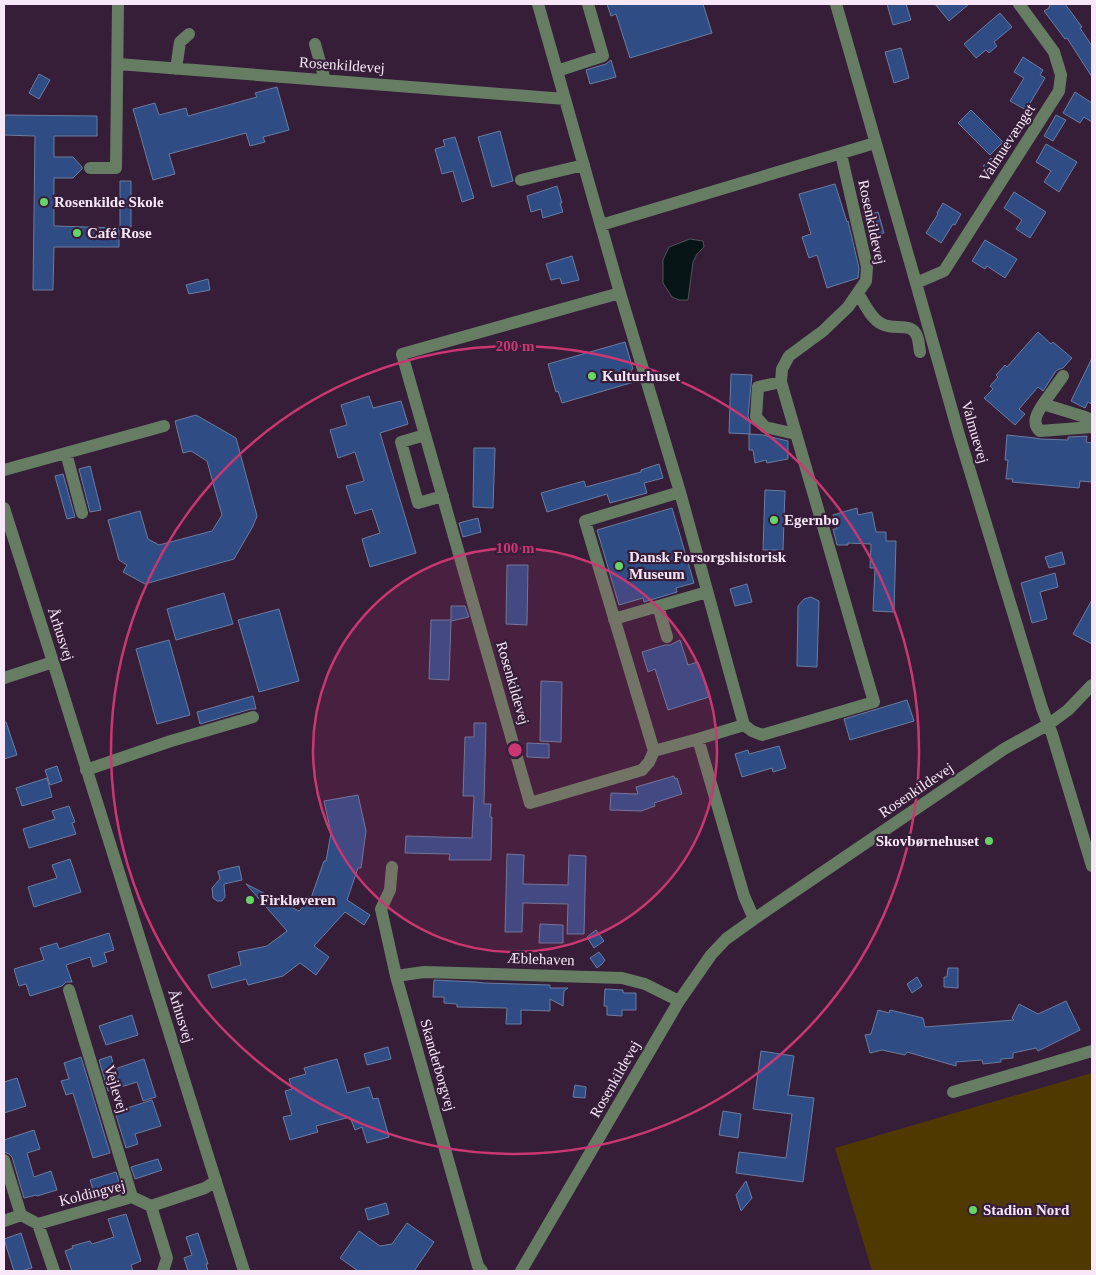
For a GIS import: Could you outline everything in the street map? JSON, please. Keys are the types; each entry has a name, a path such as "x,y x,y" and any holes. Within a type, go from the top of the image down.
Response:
{"street":[{"path":"90,168 116,168 118,4"},
{"path":"538,4 620,292 680,492 744,725 752,731 762,734 874,702 869,667 781,382 758,387 756,418 765,427 796,434"},
{"path":"557,71 603,56 588,4"},
{"name":"Valmuevej","path":"836,4 959,435 1092,866"},
{"name":"Valmuevænget","path":"916,283 944,271 1059,91 1061,75 1054,52 1019,4"},
{"path":"176,69 180,42 189,34"},
{"path":"315,44 325,80"},
{"name":"Rosenkildevej","path":"118,64 565,99"},
{"path":"601,225 875,143"},
{"name":"Rosenkildevej","path":"781,382 782,369 789,356 823,331 848,307 866,281 867,267 841,154"},
{"path":"521,180 584,165"},
{"name":"Rosenkildevej","path":"620,292 402,354 530,803 642,770 650,762 654,751"},
{"path":"858,293 874,318 882,324 892,327 903,326 915,332 918,337 920,352"},
{"path":"1063,376 1037,413 1034,423 1036,428 1040,431 1092,427"},
{"path":"1042,404 1092,420"},
{"path":"4,470 164,426"},
{"path":"425,435 401,442 418,503 443,496"},
{"path":"66,453 82,512"},
{"path":"680,492 585,521 654,751 744,725"},
{"name":"Århusvej","path":"4,508 244,1271"},
{"path":"614,619 707,592"},
{"path":"658,606 667,638"},
{"path":"4,678 53,662"},
{"name":"Rosenkildevej","path":"521,1271 679,1001 711,955 726,940 754,919 1004,749 1048,724 1068,710 1092,685"},
{"path":"86,770 172,741 253,717"},
{"path":"698,739 744,896 754,919"},
{"name":"Skanderborgvej","path":"392,867 390,890 381,909 396,976 475,1256 478,1266 482,1271"},
{"name":"Æblehaven","path":"396,976 424,972 622,978 645,984 679,1001"},
{"name":"Vejlevej","path":"69,990 132,1197"},
{"path":"953,1092 1092,1052"},
{"path":"4,1160 21,1215 38,1224 54,1271"},
{"path":"163,1271 167,1258 151,1206 205,1188 216,1181"},
{"name":"Koldingvej","path":"38,1224 132,1197 151,1206"},
{"path":"4,1221 21,1215"}],"shaded area":[{"path":"690,239 703,241 704,247 697,254 693,262 688,300 679,300 672,297 663,283 663,260 669,247"},
{"name":"Stadion Nord","path":"1092,1073 1092,1271 872,1271 835,1148"}],"building":[{"path":"607,4 703,4 712,33 630,58 616,14 611,16"},
{"path":"887,4 906,4 911,20 893,25"},
{"path":"935,4 969,4 949,21"},
{"path":"1050,4 1065,4 1082,27 1080,28 1092,46 1092,77 1067,38 1065,39 1044,11 1049,8"},
{"path":"1000,13 1012,27 994,42 997,46 989,53 986,50 976,58 964,44"},
{"path":"901,48 909,78 894,83 885,52"},
{"path":"1023,57 1043,70 1040,75 1045,78 1026,110 1010,101 1024,78 1014,72"},
{"path":"611,60 616,77 590,84 586,70 606,64"},
{"path":"39,74 50,80 39,99 29,93"},
{"path":"277,87 289,130 263,137 265,142 250,146 246,133 169,154 175,174 153,180 133,109 155,103 159,115 186,108 188,116 257,97 255,93"},
{"path":"1075,92 1092,103 1092,122 1084,117 1080,123 1063,113"},
{"path":"971,110 1003,142 990,155 958,123"},
{"name":"Rosenkilde Skole","path":"4,115 97,116 97,136 54,136 54,157 73,157 82,169 73,178 54,178 54,226 119,228 119,247 54,247 53,290 33,290 35,136 4,135"},
{"path":"1056,115 1066,120 1053,141 1044,136"},
{"path":"500,131 513,181 492,187 478,137"},
{"path":"455,137 474,198 462,202 453,171 442,174 435,149 445,146 443,140"},
{"path":"1046,144 1077,162 1059,192 1044,182 1051,171 1036,162"},
{"path":"991,158 999,166 991,174 983,166"},
{"path":"120,181 131,181 131,227 120,227"},
{"path":"835,184 848,221 859,268 858,278 827,288 817,255 809,258 802,237 811,234 799,194"},
{"path":"557,186 563,212 543,218 541,209 531,212 527,196"},
{"path":"1014,192 1046,212 1030,238 1016,229 1022,220 1004,208"},
{"path":"943,203 961,214 941,243 926,233"},
{"path":"878,212 884,233 880,234 881,238 870,242 864,216"},
{"path":"985,240 1017,259 1005,278 987,266 985,269 972,261"},
{"path":"572,256 579,280 562,284 560,278 551,280 546,264"},
{"path":"208,279 210,290 189,294 186,285"},
{"path":"1038,332 1051,344 1053,342 1072,358 1063,368 1056,371 1043,391 1038,387 1019,409 1025,414 1015,425 984,398 993,389 990,386 998,377 996,375 1005,365 1007,367"},
{"name":"Kulturhuset","path":"625,342 633,369 631,370 634,382 562,403 558,391 556,392 548,364"},
{"path":"1092,358 1092,404 1088,402 1085,408 1071,401"},
{"path":"731,374 752,375 748,416 750,434 729,433"},
{"path":"369,396 373,408 401,401 408,424 380,433 416,553 370,567 362,539 380,533 372,509 355,514 346,486 364,481 355,452 338,458 330,430 347,425 341,405"},
{"path":"196,415 236,438 257,516 234,559 145,584 123,572 127,565 119,560 108,520 140,511 148,539 159,545 212,531 222,515 207,461 191,451 183,453 175,421"},
{"path":"749,434 788,441 788,459 767,463 766,460 755,463 753,450 749,450"},
{"path":"1007,435 1068,440 1068,437 1087,436 1086,442 1092,443 1092,482 1080,481 1079,488 1012,482 1013,479 1006,479 1008,460 1005,460"},
{"path":"474,448 495,448 493,508 473,507"},
{"path":"659,464 663,478 644,483 647,493 610,503 607,494 547,512 541,493 584,481 586,487 641,472 641,470"},
{"path":"90,466 101,510 90,512 79,469"},
{"path":"63,474 75,517 67,519 55,476"},
{"name":"Egernbo","path":"765,490 785,491 783,550 763,550"},
{"path":"672,508 694,583 676,588 677,592 644,602 643,598 619,605 597,530"},
{"path":"857,508 858,515 872,512 876,532 886,532 886,541 896,541 894,612 873,611 875,568 870,568 871,544 848,543 848,545 837,545 833,529 837,529 833,515"},
{"path":"478,518 481,532 463,537 459,523"},
{"path":"1062,552 1065,564 1049,568 1045,557"},
{"path":"507,565 528,565 527,625 506,624"},
{"path":"1055,573 1058,587 1040,592 1047,619 1032,623 1021,583"},
{"path":"747,584 752,602 735,606 730,589"},
{"path":"224,593 233,624 176,640 167,609"},
{"path":"811,597 819,601 817,667 797,666 798,606 804,599"},
{"path":"1092,600 1092,644 1073,634"},
{"path":"451,606 465,606 469,617 451,621 449,680 429,679 431,620 451,620"},
{"path":"279,609 299,681 259,692 238,620"},
{"path":"169,640 190,715 157,724 136,649"},
{"path":"680,640 688,665 698,662 709,697 668,710 655,669 648,672 642,652 670,645"},
{"path":"541,681 562,682 561,742 540,741"},
{"path":"253,696 256,709 200,724 197,712"},
{"path":"907,700 914,721 850,740 844,719"},
{"path":"4,722 6,722 17,755 4,759"},
{"path":"474,723 486,723 484,804 491,804 491,860 449,860 450,854 405,853 406,836 472,838 474,796 463,796 465,737 474,737"},
{"path":"527,743 549,744 549,758 527,757"},
{"path":"779,746 786,768 773,772 772,768 742,777 735,754 748,750 749,754"},
{"path":"57,766 62,781 50,785 45,770"},
{"path":"674,776 675,779 677,778 682,794 654,803 655,806 641,811 610,810 611,793 638,794 636,787"},
{"path":"47,778 52,797 22,806 16,788"},
{"path":"358,795 366,831 361,868 358,868 347,900 370,915 364,925 345,912 314,946 329,957 316,975 300,963 283,976 248,985 246,979 212,988 208,975 241,965 238,952 267,946 287,931 246,884 299,911 311,898 324,861 326,861 331,833 324,801"},
{"path":"69,806 75,822 72,823 76,834 29,848 23,829 55,819 52,811"},
{"path":"507,854 524,855 523,884 568,885 569,855 586,856 584,934 567,934 568,904 523,903 522,932 505,932"},
{"path":"70,859 81,892 34,907 28,887 57,878 52,865"},
{"path":"239,866 242,880 224,884 225,897 222,901 217,901 213,898 212,888 220,879 218,871"},
{"path":"540,924 563,925 563,943 539,943"},
{"path":"596,930 604,941 594,948 587,937"},
{"path":"109,933 114,950 104,953 107,962 93,967 90,957 66,965 72,982 66,982 62,986 30,996 26,984 19,986 14,969 44,960 40,948 57,943 59,949"},
{"path":"599,952 605,960 597,968 590,958"},
{"path":"948,968 958,968 958,988 944,987 944,977 947,977"},
{"path":"917,977 922,986 912,993 907,984"},
{"path":"434,980 550,985 550,988 568,988 564,991 563,1006 550,999 550,1011 521,1010 521,1024 506,1024 507,1008 457,1007 457,1004 444,1003 444,997 433,997"},
{"path":"605,989 623,990 623,993 636,993 636,1010 622,1010 622,1016 607,1015 607,1006 604,1006"},
{"path":"1066,1001 1080,1030 1038,1051 1036,1048 1013,1053 1013,1058 1001,1059 1001,1062 983,1064 982,1060 956,1062 956,1066 907,1052 905,1055 882,1050 870,1053 865,1035 871,1034 878,1010 889,1013 890,1010 923,1018 925,1027 1014,1020 1012,1018 1019,1004 1038,1014"},
{"path":"132,1015 138,1035 106,1045 99,1026"},
{"path":"388,1047 391,1059 367,1065 364,1054"},
{"path":"761,1051 794,1056 788,1095 814,1098 803,1182 736,1173 739,1152 786,1158 792,1114 753,1109"},
{"path":"111,1056 115,1069 144,1059 156,1097 143,1101 137,1082 108,1091 99,1060"},
{"path":"81,1057 110,1153 93,1158 73,1093 66,1095 61,1081 69,1079 64,1063"},
{"path":"337,1059 347,1093 369,1087 373,1099 378,1098 389,1137 367,1143 362,1127 355,1130 350,1117 316,1126 318,1132 290,1140 283,1117 292,1115 285,1091 292,1089 289,1079 306,1074 304,1068"},
{"path":"17,1078 26,1106 4,1113 4,1082"},
{"path":"575,1085 586,1087 585,1098 573,1097"},
{"path":"152,1100 161,1126 135,1134 138,1144 126,1148 115,1112"},
{"path":"723,1111 741,1114 738,1138 719,1135"},
{"path":"34,1130 40,1149 27,1153 34,1177 51,1171 57,1190 24,1198 12,1157 4,1152 4,1140"},
{"path":"158,1159 162,1170 135,1179 131,1167"},
{"path":"116,1172 120,1185 94,1193 90,1180"},
{"path":"746,1181 752,1198 741,1211 736,1195"},
{"path":"386,1203 389,1214 368,1220 365,1209"},
{"path":"126,1214 141,1261 131,1265 133,1271 72,1271 65,1251 73,1248 72,1246 90,1241 92,1244 114,1237 108,1219"},
{"path":"407,1223 434,1242 414,1271 358,1271 340,1258 359,1231 380,1246 392,1244"},
{"path":"21,1233 32,1268 14,1271 4,1239"},
{"path":"198,1233 208,1264 206,1264 208,1271 188,1271 184,1258 192,1255 186,1237"}],"place":[{"name":"Rosenkilde Skole","path":"44,202"},
{"name":"Café Rose","path":"77,233"},
{"name":"Kulturhuset","path":"592,376"},
{"name":"Egernbo","path":"774,520"},
{"name":"Dansk Forsorgshistorisk Museum","path":"619,566"},
{"name":"Skovbørnehuset","path":"989,841"},
{"name":"Firkløveren","path":"250,900"},
{"name":"Stadion Nord","path":"973,1210"}]}
